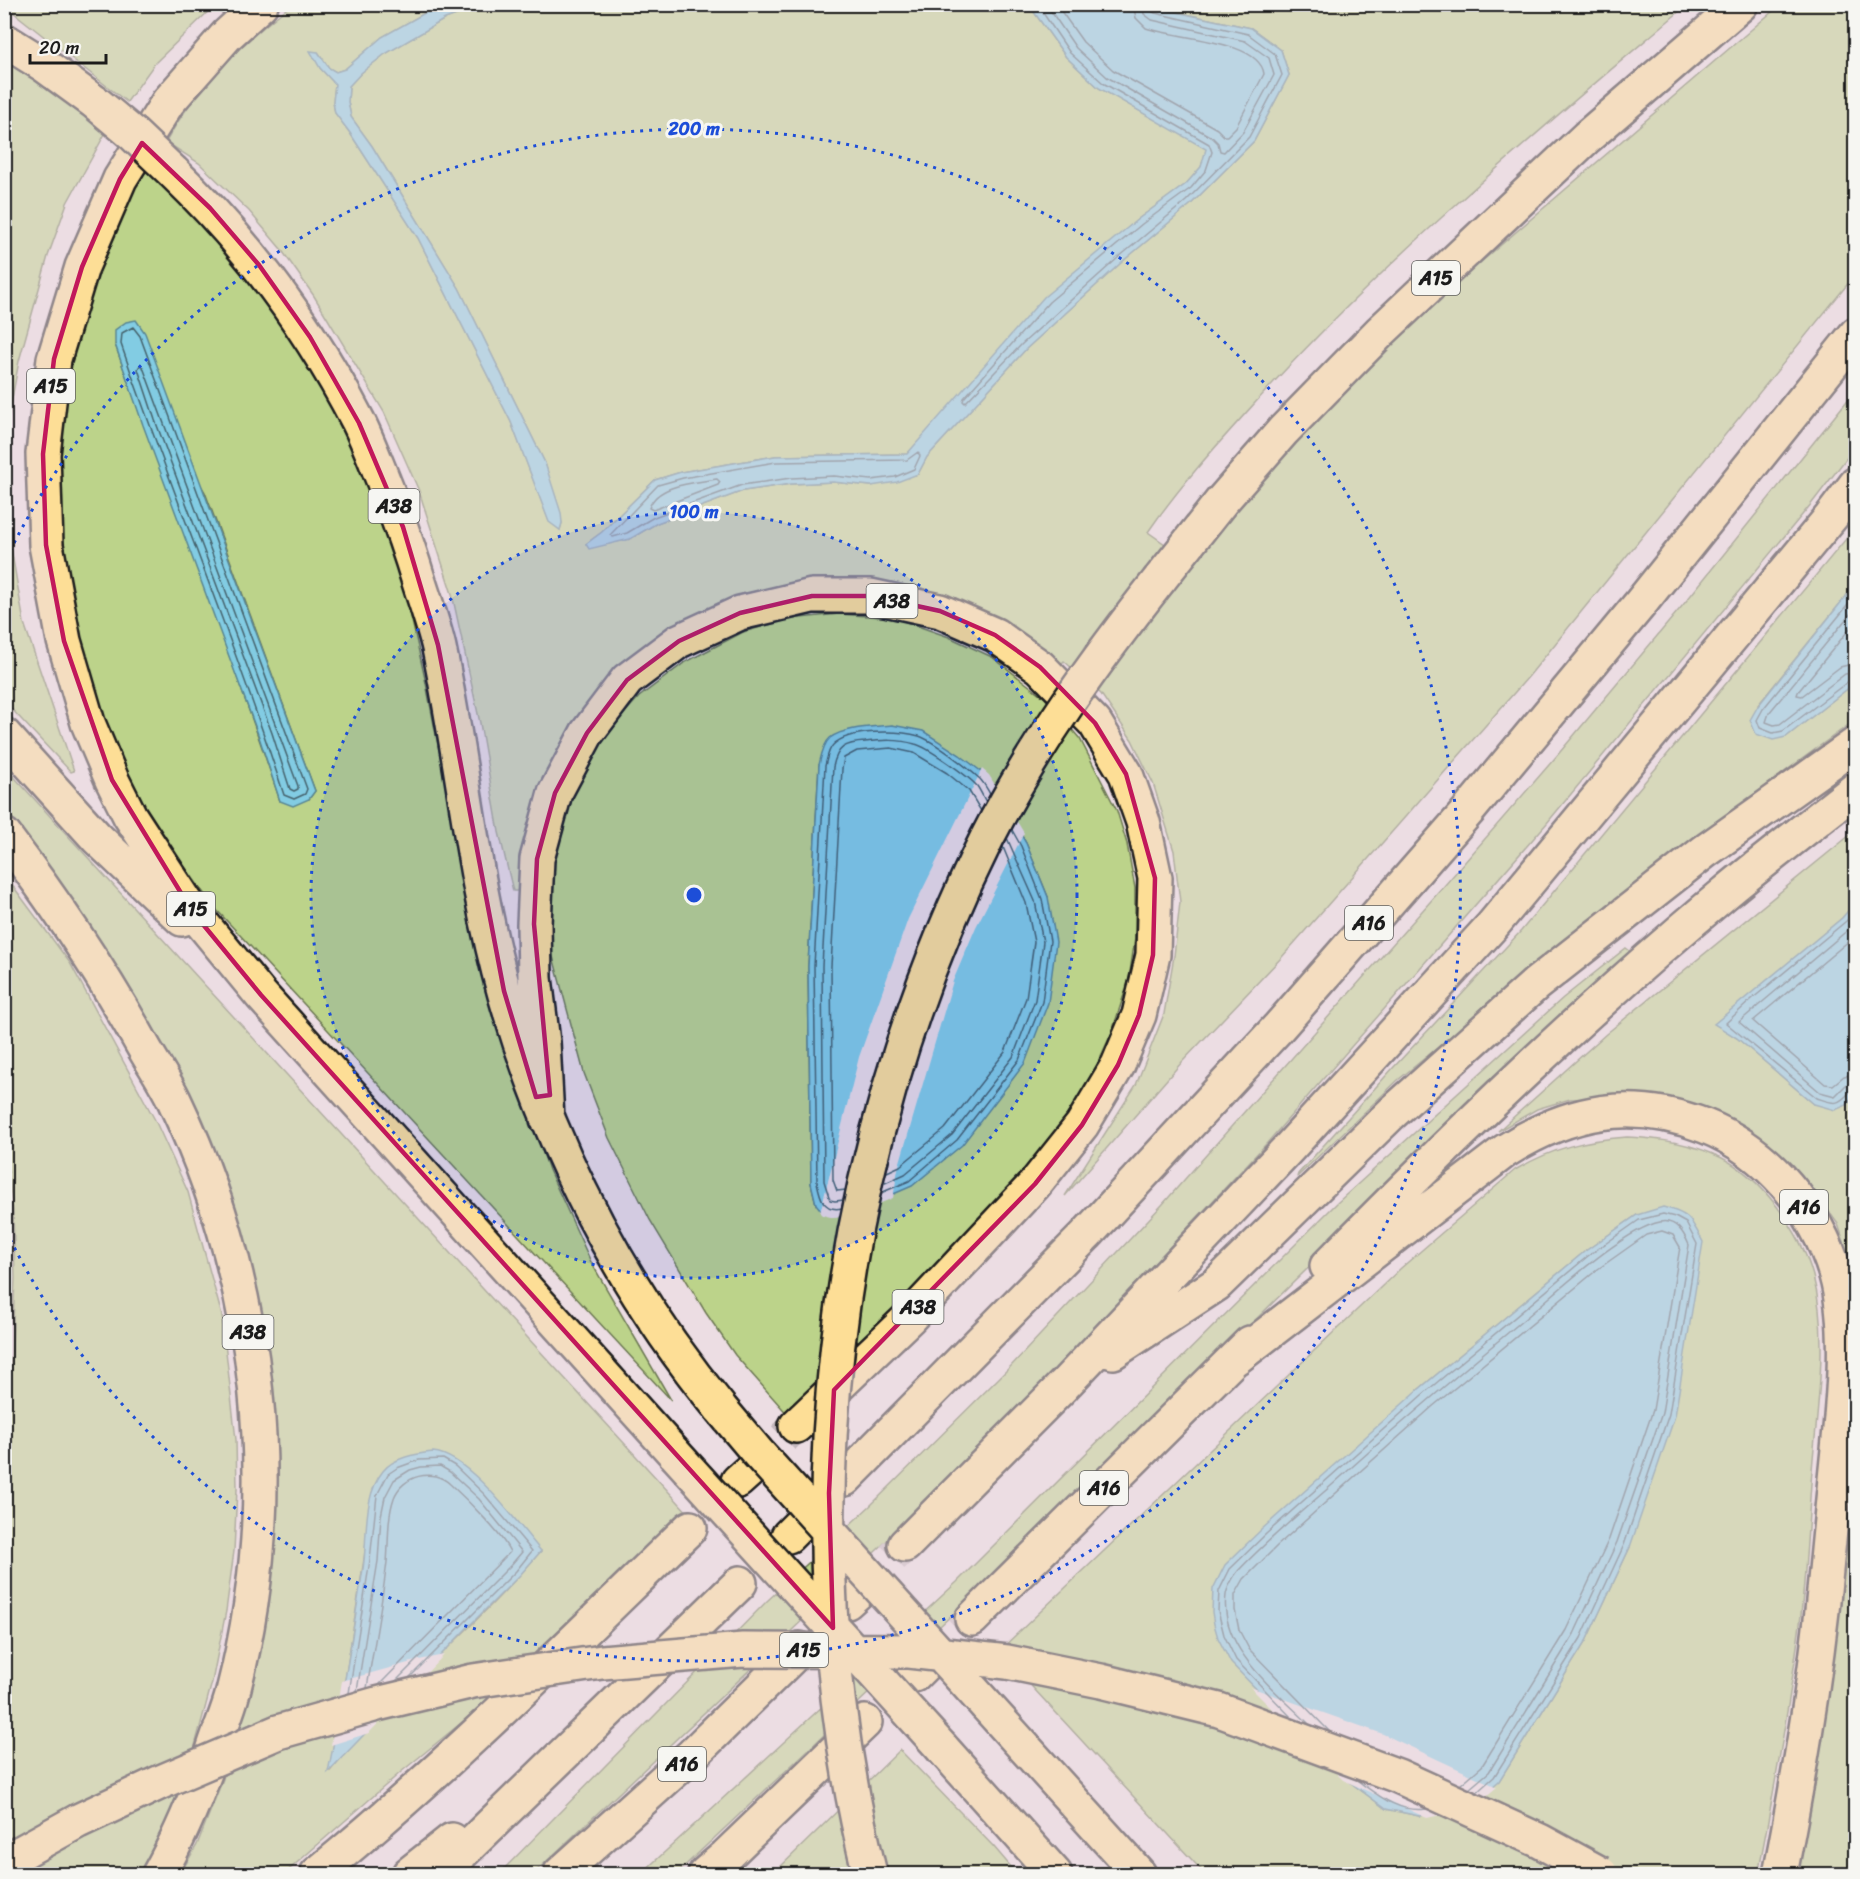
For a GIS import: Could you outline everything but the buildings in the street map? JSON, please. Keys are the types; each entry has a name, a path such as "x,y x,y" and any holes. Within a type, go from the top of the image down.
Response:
{"highway":[{"name":"A15","path":"261,4 227,35 168,102 120,179 82,267 54,359 43,454 46,545 64,641 88,723 130,816 192,911 261,995"},
{"name":"A15","path":"870,1875 849,1773 838,1695 830,1583 829,1493 838,1342 852,1247 868,1166 922,988 953,910 988,836 1046,737 1094,666 1221,502 1283,431 1380,332 1587,137 1741,4"},
{"name":"A38","path":"4,40 44,65 96,103 133,134 210,208 259,265 310,337 359,423 403,527 438,645 492,943 524,1056 547,1119 580,1191 613,1252 662,1330 694,1377 758,1453 793,1535"},
{"name":"A16","path":"845,1479 1086,1235 1278,1028 1491,784 1640,604 1856,334"},
{"path":"905,1545 1064,1384 1288,1149 1492,926 1824,526 1856,484"},
{"name":"A38","path":"547,1119 543,1042 535,978 534,924 537,859 555,793 586,733 627,680 679,641 740,613 812,596 871,596 940,611 995,635 1040,667 1095,723 1126,774 1143,822 1155,878 1153,955 1139,1016 1131,1035 1118,1065 1082,1125 1035,1184 910,1317 796,1426"},
{"path":"4,735 97,838 261,995 675,1454 793,1535 986,1705 1139,1875"},
{"path":"1064,1384 1217,1284 1392,1113 1536,984 1704,852 1856,744"},
{"name":"A16","path":"972,1619 1363,1229 1553,1045 1717,900 1856,789"},
{"name":"A38","path":"4,835 36,877 114,993 173,1099 210,1187 234,1265 252,1353 261,1450 257,1539 250,1609 232,1694 196,1798 159,1875"},
{"name":"A16","path":"1236,1358 1505,1151 1530,1135 1565,1120 1582,1115 1620,1111 1660,1113 1719,1132 1756,1155 1774,1172 1804,1207 1818,1229 1827,1250 1840,1293 1844,1348 1838,1451 1822,1614 1780,1875"},
{"path":"317,1875 368,1832 502,1710 690,1528"},
{"name":"A15","path":"793,1535 942,1748 1055,1875"},
{"path":"440,1875 740,1583"},
{"name":"A16","path":"560,1875 692,1755 800,1649"},
{"name":"A15","path":"4,1862 78,1821 160,1782 278,1732 376,1704 473,1681 602,1662 743,1650 909,1651 1007,1662 1101,1681 1219,1710 1398,1776 1540,1841 1601,1875"},
{"path":"714,1868 865,1722"},
{"path":"409,1875 587,1732"}],"highlighted area":[{"path":"142,143 210,208 259,265 310,337 359,423 403,527 438,645 504,991 536,1097 550,1095 534,924 537,859 555,793 587,733 627,680 679,641 740,613 812,596 871,596 940,611 995,635 1040,667 1095,723 1126,774 1155,878 1153,955 1139,1015 1118,1065 1082,1125 1035,1184 834,1390 829,1493 833,1628 261,995 192,911 112,780 64,641 46,545 43,454 54,359 82,267 120,179"}],"green space":[{"path":"4,5 215,5 155,63 127,102"},
{"path":"291,5 439,5 382,37 345,69 336,72 329,68 318,52 320,68 335,84 333,102 335,113 418,238 511,422 549,521 560,530 562,523 545,463 459,288 372,146 351,117 348,102 349,86 385,54 445,19 484,5 1029,5 1066,57 1099,88 1207,149 1201,167 1186,184 1138,219 1097,255 907,454 775,456 681,472 655,480 602,532 586,544 589,548 630,539 657,523 743,491 791,484 833,482 871,486 918,474 927,457 1026,349 1123,261 1190,205 1254,141 1289,75 1281,50 1251,28 1143,5 1687,5 1422,235 1321,332 1224,437 1192,474 1148,532 1192,563 1229,512 1388,342 1780,5 1855,5 1855,275 1529,676 1282,957 1182,1062 1065,1196 1136,1085 1164,1014 1174,956 1180,902 1174,851 1153,783 1132,740 1101,694 1064,661 1058,667 971,610 894,584 837,584 621,672 520,891 513,891 499,832 480,723 452,594 419,491 384,412 314,296 281,249 249,211 199,163 166,142 191,102 221,67"},
{"path":"5,58 106,132 67,203 48,256 19,361 7,425 6,458 11,548 24,623 74,771 71,772 5,702"},
{"path":"148,168 222,240 322,380 357,450 382,517 408,603 459,854 516,1076 549,1170 591,1262 671,1400 213,906 167,842 125,773 96,707 74,628 62,556 57,476 61,405 81,310 133,190","holes":["115,344 205,492 315,791 309,799 280,801 241,686"]},
{"path":"1855,391 1855,447 1812,503 1547,823 1267,1143 989,1440 894,1534 533,1874 499,1874 767,1601 870,1506 1011,1366 1162,1205 1555,758 1683,605"},
{"path":"1855,528 1855,585 1758,705 1786,737 1855,683 1855,720 1745,801 1624,895 1398,1080 1297,1177 1393,1068 1521,931"},
{"path":"839,614 895,618 949,637 992,657 1045,698 1080,739 1117,811 1127,844 1135,888 1135,938 1129,979 1112,1032 1089,1082 1049,1142 1008,1195 789,1416 735,1355 706,1313 650,1220 609,1138 584,1073 551,949 547,894 555,829 573,784 603,737 639,697 684,663 743,632 790,619","holes":["819,765 987,776 1026,843 1048,897 816,1204 811,1183 808,966"]},
{"path":"5,767 689,1514 488,1701 401,1772 284,1874 180,1874 197,1845 223,1779 245,1693 242,1246 5,819","holes":["372,1493 541,1551 489,1607 356,1741 331,1770"]},
{"path":"1855,831 1855,903 1842,918 1715,1024 1737,1038 1814,1104 1847,1105 1855,1093 1855,1288 1854,1271 1838,1224 1812,1188 1785,1159 1759,1139 1611,1098 1570,1099 1537,1109 1498,1131 1606,1034"},
{"path":"4,874 70,963 155,1120 188,1192 222,1316 236,1440 237,1489 234,1551 226,1611 212,1682 189,1768 164,1829 138,1874 5,1874 4,1444 9,1415 15,1278 13,1212 4,1133"},
{"path":"1626,948 1630,951 1038,1534 676,1874 641,1874 957,1582 1337,1203 1563,998"},
{"path":"1627,1137 1675,1142 1709,1152 1736,1166 1765,1192 1789,1224 1807,1259 1818,1299 1821,1348 1819,1398 1802,1605 1786,1718 1758,1874 1205,1874 999,1651 1401,1268 1515,1170 1542,1156 1569,1146","holes":["1637,1215 1630,1547 1586,1641 1499,1781 1419,1816 1386,1809 1339,1774 1418,1390 1584,1252"]},
{"path":"1855,1414 1855,1874 1797,1874"},
{"path":"900,1750 994,1847 1017,1874 773,1874"}],"water":[{"path":"439,5 484,5 445,19 385,54 361,73 349,86 348,102 351,117 372,146 459,288 545,463 561,513 560,530 549,522 511,422 418,238 335,113 333,102 335,84 320,68 310,51 318,52 329,68 336,72 345,69 382,37"},
{"path":"1029,5 1143,5 1251,28 1281,50 1289,75 1254,141 1190,205 1123,261 1026,349 927,457 918,474 897,482 871,486 833,482 791,484 743,491 657,523 630,539 589,549 586,544 602,532 655,480 681,472 775,456 907,454 1044,297 1138,219 1186,184 1201,167 1206,149 1099,88 1066,57"},
{"path":"136,320 145,333 315,791 309,799 293,806 280,801 259,737 115,344 115,330 126,322"},
{"path":"1855,585 1855,683 1786,737 1773,740 1756,734 1750,720 1758,706"},
{"path":"892,725 923,731 987,776 1026,843 1048,897 1056,942 1048,1003 1025,1063 962,1145 912,1186 852,1212 823,1213 816,1204 811,1183 808,966 819,765 826,744 836,734 860,728"},
{"path":"1855,903 1855,1093 1847,1105 1835,1110 1814,1104 1737,1038 1714,1024 1842,918"},
{"path":"1663,1207 1689,1218 1703,1242 1675,1416 1630,1547 1586,1641 1499,1781 1471,1805 1445,1812 1419,1816 1386,1809 1339,1774 1231,1663 1218,1638 1214,1624 1213,1589 1225,1565 1261,1530 1418,1390 1584,1252 1637,1215"},
{"path":"433,1452 447,1456 477,1478 492,1492 541,1551 328,1772 363,1569 367,1518 372,1493 376,1481 393,1462 413,1455"}],"pier":[{"path":"982,769 989,775 1024,833 976,927 953,981 898,1169 893,1198 853,1215 835,1218 822,1215 820,1213 859,1057 908,919"},
{"path":"444,1655 369,1733 331,1745 342,1681"},
{"path":"1250,1687 1383,1734 1497,1787 1472,1808 1427,1818 1343,1780"}],"tunnel":[{"path":"748,1472 796,1426"},
{"path":"858,1592 905,1545"},
{"path":"924,1665 972,1619"}]}
